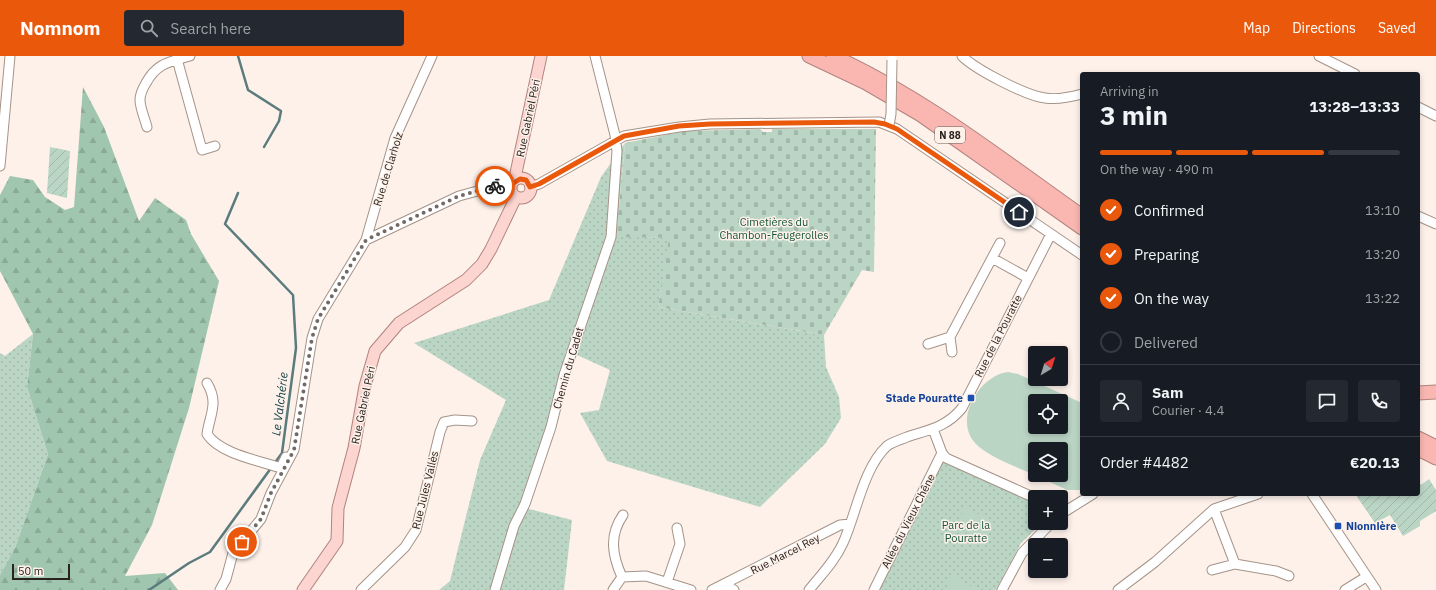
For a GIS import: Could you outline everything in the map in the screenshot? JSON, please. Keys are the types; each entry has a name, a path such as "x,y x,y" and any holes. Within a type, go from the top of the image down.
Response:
{"highway":[{"name":"N 88","path":"809,56 866,83 921,115 1080,227"},
{"name":"N 88","path":"833,56 885,82 920,103 1080,215"},
{"name":"N 88","path":"850,56 909,89 960,131"},
{"path":"1420,393 1436,392"},
{"path":"1420,439 1436,447"},
{"path":"1420,450 1436,458"}],"main road":[{"name":"Rue Gabriel Péri","path":"515,181 541,56"},
{"path":"526,180 530,187 530,192 521,198 512,192 515,181 526,180"},
{"name":"Rue Gabriel Péri","path":"303,590 337,542 338,508 354,448 365,386 375,352 399,323 466,280 482,264 491,249 516,196"}],"street":[{"path":"0,166 2,121 10,56"},
{"path":"147,127 140,101 142,91 150,77 159,66 190,56"},
{"name":"Rue de Clarholz","path":"299,422 312,338 318,319 366,240 395,138 432,56"},
{"name":"Chemin du Cadet","path":"495,590 514,526 525,504 551,428 564,375 611,237 617,151 615,134 595,56"},
{"path":"962,56 980,70 1044,98 1062,98 1080,94"},
{"path":"1319,56 1351,72"},
{"path":"889,125 892,114 892,58"},
{"path":"177,60 202,150 215,146"},
{"path":"1420,108 1436,116"},
{"path":"530,187 539,184 624,136 679,126 710,124 879,122 889,125 1080,254"},
{"path":"366,240 459,196 515,181"},
{"path":"1420,217 1436,224"},
{"name":"Rue de la Pouratte","path":"809,590 832,562 842,544 868,475 888,446 899,440 934,429 949,422 962,408 1051,234"},
{"path":"952,352 950,337 1000,243"},
{"path":"992,258 1028,278"},
{"path":"928,344 950,337"},
{"path":"207,383 212,390 214,407 207,434 212,442 222,448 280,467 286,458 299,422"},
{"name":"Rue Jules Vallès","path":"361,590 405,547 416,530 440,432 444,422 455,420 472,421"},
{"path":"220,590 226,578 233,553 261,519 271,493 294,450 299,422"},
{"path":"934,429 942,453 946,458 1028,495"},
{"name":"Allée du Vieux Chêne","path":"874,590 942,453"},
{"path":"1068,508 1089,496"},
{"path":"1118,590 1155,562 1214,509 1252,496"},
{"path":"1313,496 1376,590"},
{"path":"1214,509 1235,564"},
{"path":"622,577 614,554 613,538 615,525 623,515"},
{"name":"Rue Marcel Rey","path":"716,589 840,526 850,524"},
{"path":"667,582 680,544 677,528"},
{"path":"1003,590 1027,546 1044,530"},
{"path":"1212,570 1235,564 1276,571 1289,576"},
{"path":"622,577 646,576 691,590"},
{"path":"613,590 622,577"},
{"path":"1345,590 1366,577"},
{"name":"Rue Marcel Rey","path":"716,589 728,586 734,590"}],"green space":[{"path":"83,87 104,127 139,221 155,198 186,220 191,234 219,281 189,408 152,525 125,576 165,573 178,590 0,590 0,575 15,548 48,454 27,387 33,334 0,271 0,195 10,176 33,180 45,197 65,210 74,207"},
{"name":"Cimetières du Chambon-Feugerolles","path":"760,129 763,132 772,132 772,129 876,129 874,272 862,270 824,335 658,307 669,238 616,237 625,143 685,131"},
{"path":"625,143 616,236 670,238 658,307 824,335 826,367 839,397 841,418 825,444 760,507 607,461 580,413 599,410 610,370 566,350 551,418 525,508 572,520 564,590 439,590 450,581 480,460 506,400 414,343 549,300 601,177"},
{"path":"50,147 70,151 67,198 47,193"},
{"path":"33,334 27,387 48,454 15,548 0,575 0,353 5,356"},
{"path":"1008,372 1018,374 1028,379 1028,386 1044,386 1062,394 1028,394 1028,434 1068,434 1068,397 1080,402 1080,490 1067,490 1050,482 1068,482 1068,442 1028,442 1028,472 987,453 975,443 969,433 967,422 968,411 979,389 998,375"},
{"name":"Parc de la Pouratte","path":"942,459 1028,498 1028,530 1035,530 1021,543 996,590 881,590 878,588"},
{"path":"1429,479 1436,490 1436,511 1420,521 1420,526 1403,536 1390,515 1375,523 1356,496 1420,496 1420,483 1421,485"},
{"path":"966,507 994,523 984,540 955,525"},
{"path":"952,576 978,590 945,590"}],"waterway":[{"name":"Le Valchérie","path":"238,56 248,90 281,111 279,121 264,147"},
{"name":"Le Valchérie","path":"149,590 189,563 210,552 282,453 296,348 293,295 225,224 238,193"}],"way so far":[{"path":"242,542 261,519 271,493 294,450 312,338 318,319 366,240 437,205 459,196 495,186"}],"place":[{"name":"Stade Pouratte","path":"971,398"},
{"name":"Nionnière","path":"1338,526"}],"route":[{"path":"495,186 512,184 517,179 523,179 530,184 530,187 539,184 624,136 679,126 753,122 879,122 897,129 1019,212"}]}
